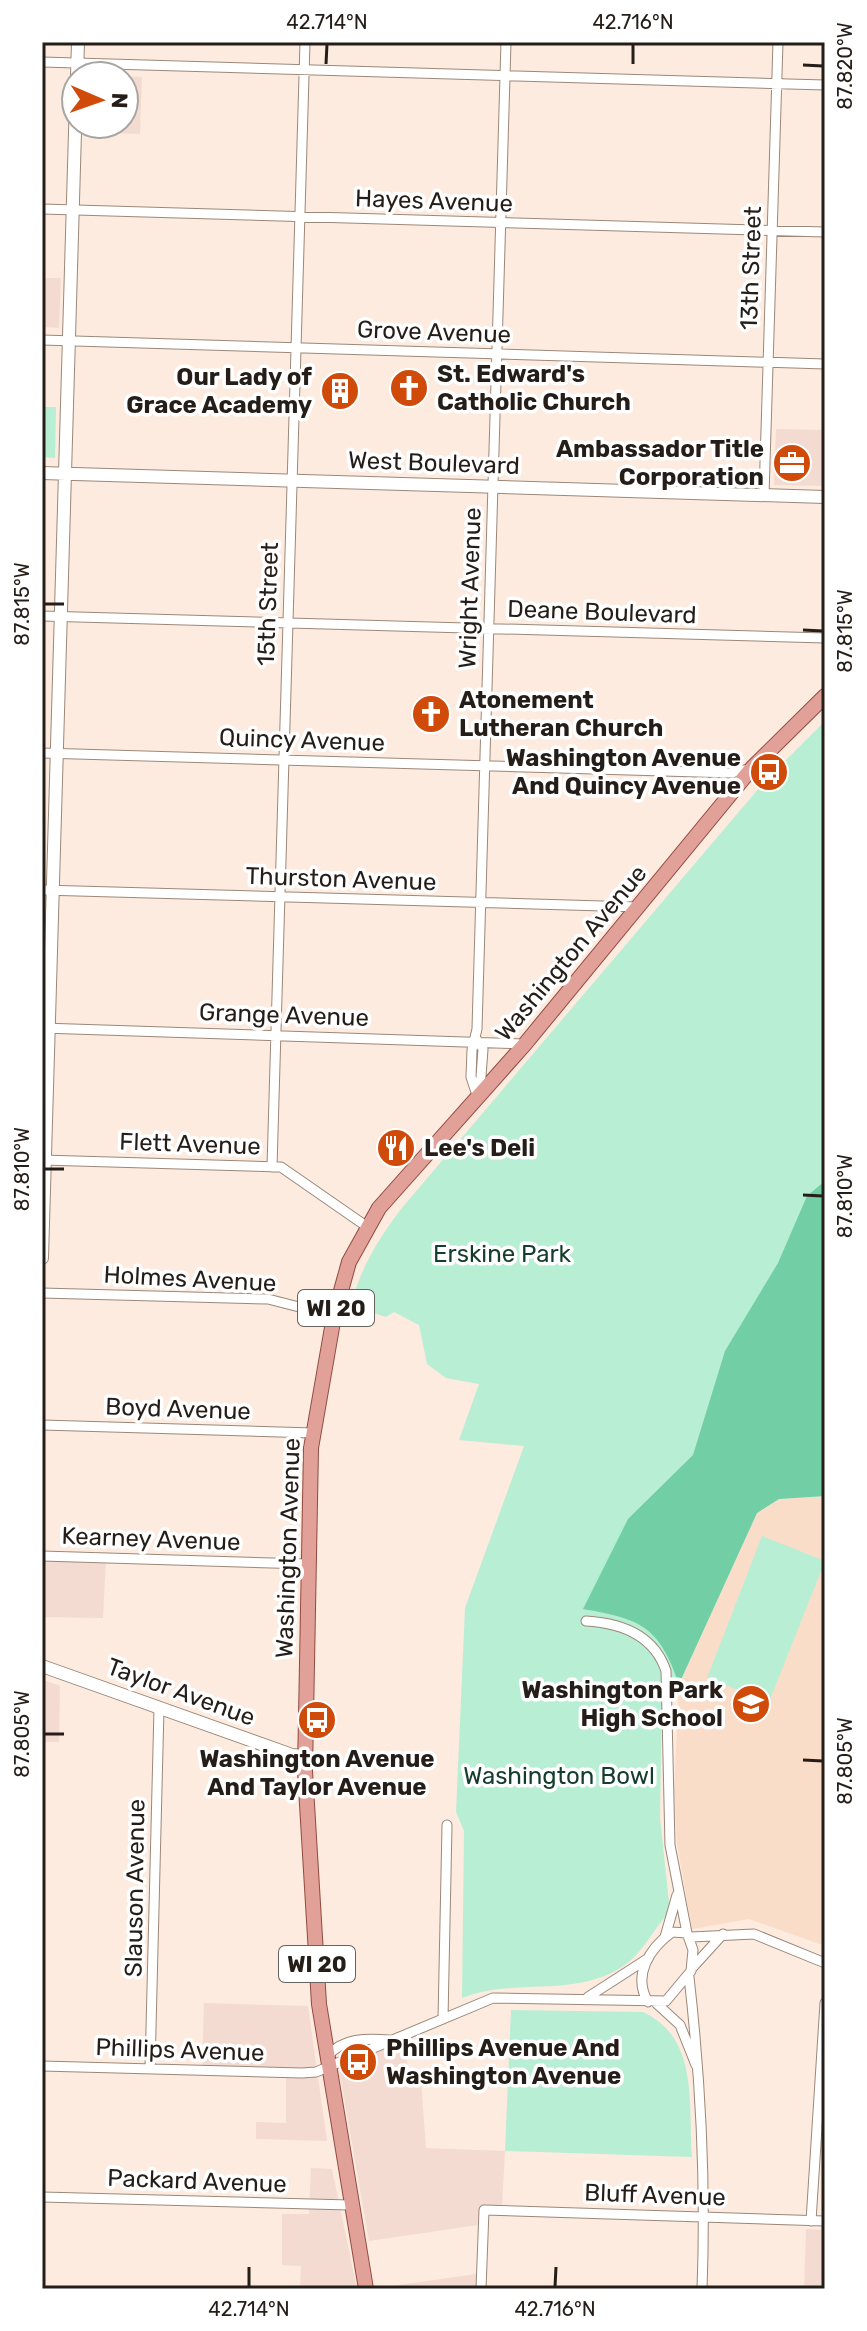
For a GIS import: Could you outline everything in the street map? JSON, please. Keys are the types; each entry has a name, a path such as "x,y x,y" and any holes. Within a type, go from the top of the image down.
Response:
{"main road":[{"name":"Washington Avenue","path":"366,2289 323,2065 306,1756 307,1564 314,1433 334,1316 349,1262 366,1226 525,1044 752,768 825,696"}],"street":[{"name":"15th Street","path":"272,1167 305,42"},
{"name":"Wright Avenue","path":"478,1098 483,1077 483,1049 477,1040 506,42"},
{"name":"13th Street","path":"764,495 778,42"},
{"path":"140,70 304,70 825,85"},
{"path":"42,1258 47,890 57,753 75,140"},
{"name":"Hayes Avenue","path":"42,209 825,232"},
{"name":"Grove Avenue","path":"42,340 825,364"},
{"name":"West Boulevard","path":"42,473 825,497"},
{"name":"Deane Boulevard","path":"42,616 825,638"},
{"name":"Quincy Avenue","path":"42,753 732,773 752,768"},
{"name":"Thurston Avenue","path":"47,890 638,907"},
{"name":"Grange Avenue","path":"45,1028 525,1044"},
{"name":"Flett Avenue","path":"43,1160 281,1167 366,1226"},
{"name":"Holmes Avenue","path":"42,1293 268,1299 334,1316"},
{"name":"Boyd Avenue","path":"42,1425 314,1433"},
{"name":"Kearney Avenue","path":"42,1556 307,1564"},
{"path":"586,1621 622,1626 639,1636 662,1659 668,1687 667,1796 677,1892 689,1935 700,2080 705,2216 702,2289"},
{"name":"Taylor Avenue","path":"42,1666 292,1755 306,1756"},
{"name":"Slauson Avenue","path":"150,2069 159,1708"},
{"path":"443,2019 447,1825"},
{"path":"665,1937 677,1892"},
{"path":"588,1997 647,1959 665,1937 677,1931 689,1935 754,1934 825,1963"},
{"path":"323,2065 493,1998 588,1997 602,2001 652,2002 671,1998 723,1934"},
{"path":"647,1959 641,1984 652,2002 680,2025 700,2080"},
{"path":"811,2221 825,2003"},
{"name":"Phillips Avenue","path":"42,2066 150,2069 323,2065"},
{"name":"Packard Avenue","path":"42,2197 350,2205"},
{"name":"Bluff Avenue","path":"481,2289 484,2210 825,2221"}],"shaded area":[{"path":"140,77 142,77 140,134"},
{"path":"43,278 61,278 59,328 42,327"},
{"path":"776,429 825,430 825,486 774,485"},
{"name":"Washington Park High School","path":"825,1496 825,1946 749,1919 692,1929 677,1844 674,1794 679,1684 757,1513 779,1499"},
{"path":"42,1556 106,1558 103,1618 42,1617"},
{"path":"44,1680 60,1686 59,1742 43,1742"},
{"path":"204,2003 308,2006 327,2141 256,2139 256,2122 286,2123 286,2069 202,2066"},
{"path":"404,2042 410,2079 421,2080 426,2148 505,2151 502,2207 481,2208 478,2225 369,2241 339,2069 343,2063"},
{"path":"311,2168 332,2169 357,2289 300,2289 301,2266 282,2265 282,2214 309,2214"},
{"path":"806,2229 825,2230 825,2289 804,2289"},
{"path":"476,2274 476,2289 378,2288"}],"green space":[{"path":"42,407 56,407 55,458 42,457"},
{"path":"825,721 825,1496 779,1499 757,1513 679,1684 662,1686 660,1818 670,1912 637,1954 612,1973 571,1984 504,1989 462,1998 464,1831 456,1812 465,1608 524,1446 459,1440 479,1384 446,1378 427,1364 419,1325 394,1312 386,1317 351,1306 359,1279 371,1255 401,1209 766,780"},
{"path":"825,1181 825,1496 779,1499 757,1513 679,1684 664,1649 645,1628 620,1617 583,1609 628,1519 693,1455 725,1351 778,1263 807,1196"},
{"path":"762,1536 825,1561 769,1702 707,1678"},
{"path":"511,2010 643,2012 661,2023 674,2038 687,2074 692,2157 505,2151"}],"place":[{"name":"St. Edward's Catholic Church","path":"409,388"},
{"name":"Our Lady of Grace Academy","path":"340,391"},
{"name":"Ambassador Title Corporation","path":"792,463"},
{"name":"Atonement Lutheran Church","path":"431,714"},
{"name":"Washington Avenue And Quincy Avenue","path":"769,772"},
{"name":"Lee's Deli","path":"396,1148"},
{"name":"Washington Park High School","path":"751,1704"},
{"name":"Washington Avenue And Taylor Avenue","path":"317,1720"},
{"name":"Phillips Avenue And Washington Avenue","path":"358,2062"}],"park label":[{"name":"Erskine Park","path":"502,1254"},
{"name":"Washington Bowl","path":"559,1776"}]}
